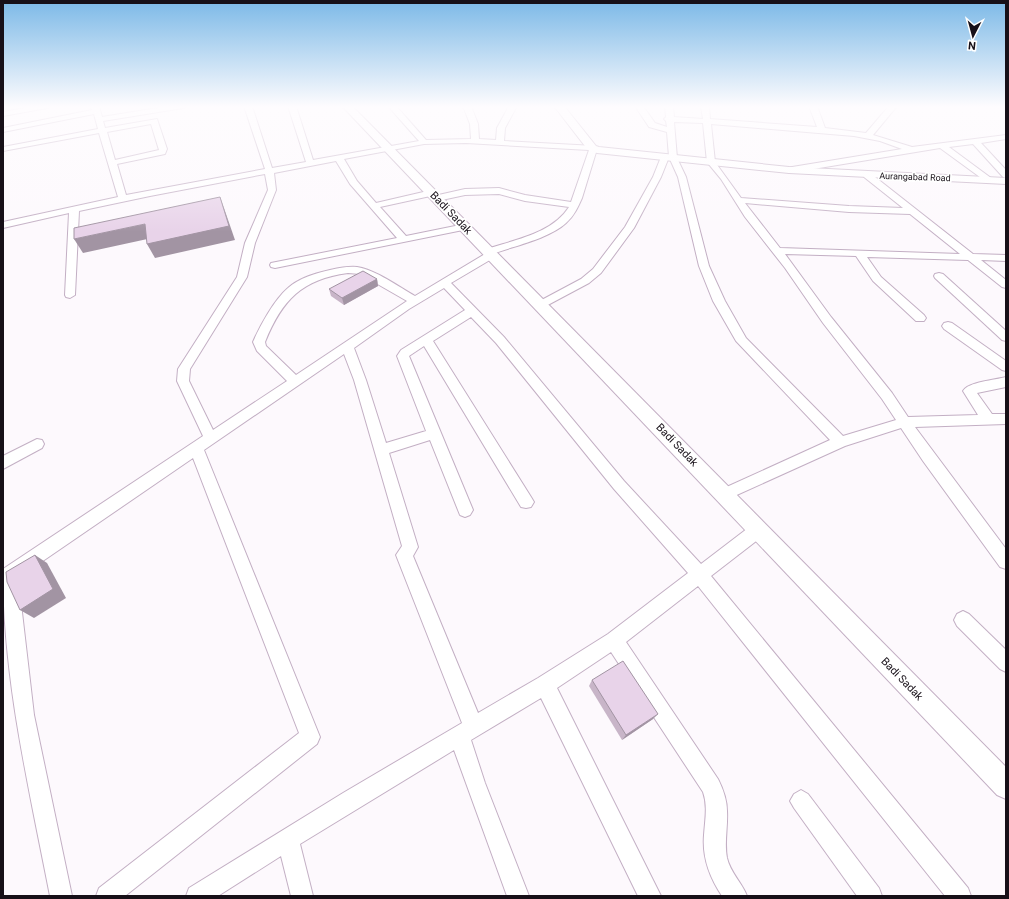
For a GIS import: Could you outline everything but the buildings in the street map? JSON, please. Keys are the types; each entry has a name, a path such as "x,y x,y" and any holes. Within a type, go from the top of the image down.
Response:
{"main road":[{"name":"Badi Sadak","path":"388,148 465,227 489,254 725,494 1006,786"},
{"name":"Aurangabad Road","path":"593,149 789,170 1006,181"}],"street":[{"path":"107,148 123,199"},
{"path":"112,163 159,153 163,148"},
{"path":"107,896 310,736 204,444 183,381 188,361 242,277 250,243 269,200 272,186 269,170 262,148"},
{"path":"305,148 310,162"},
{"path":"3,225 123,199 388,148"},
{"path":"61,896 24,715 6,576 204,444 347,346 489,254 558,226 575,205 593,149 579,148"},
{"path":"540,305 585,281 597,271 629,228 669,158 669,148"},
{"path":"709,148 711,162 724,178 748,215 777,251 827,320 887,396 928,457 1006,562"},
{"path":"907,148 911,150"},
{"path":"789,170 927,148"},
{"path":"945,148 988,180"},
{"path":"981,148 1006,175"},
{"path":"338,157 353,182 403,239"},
{"path":"669,158 682,177 704,266 719,301 742,341 840,442"},
{"path":"867,175 1006,285"},
{"path":"374,206 465,192 499,191 525,198 575,205"},
{"path":"738,200 849,209 913,211"},
{"path":"70,295 74,210"},
{"path":"275,265 465,227"},
{"path":"777,251 1006,258"},
{"path":"859,253 877,279 920,318"},
{"path":"295,381 261,348 259,342 289,293 298,286 340,271 356,269 415,301"},
{"path":"939,276 1006,337"},
{"path":"445,283 500,340 619,485 700,575 960,896"},
{"path":"465,510 403,356 472,311"},
{"path":"948,326 1006,368"},
{"path":"427,341 526,502"},
{"path":"347,346 360,380 410,547 404,555 466,731 475,783 518,896"},
{"path":"988,419 969,391 972,389 1006,382"},
{"path":"725,494 840,442 905,422 1006,419"},
{"path":"381,450 434,434"},
{"path":"3,463 37,444"},
{"path":"197,896 466,731 545,685 614,640 758,530"},
{"path":"963,620 1006,663"},
{"path":"614,640 711,786 716,797 718,807 714,850 722,876 736,896"},
{"path":"545,685 650,896"},
{"path":"801,802 871,896"},
{"path":"288,839 302,896"}]}
